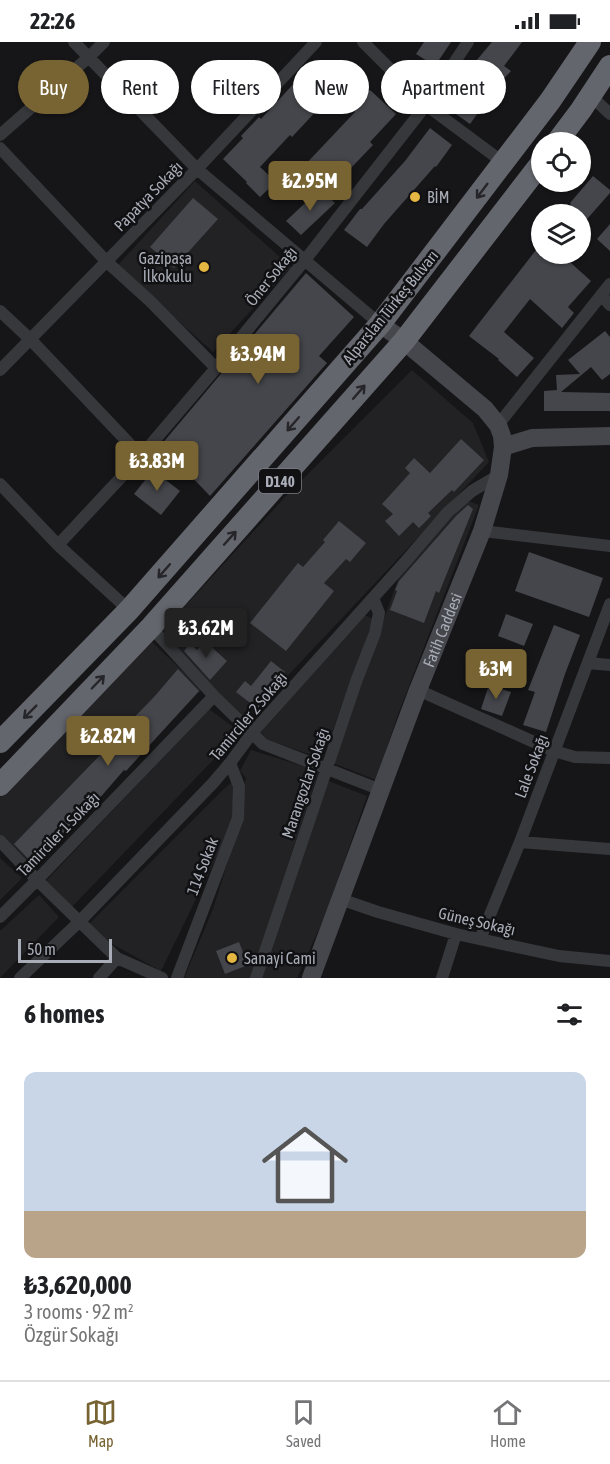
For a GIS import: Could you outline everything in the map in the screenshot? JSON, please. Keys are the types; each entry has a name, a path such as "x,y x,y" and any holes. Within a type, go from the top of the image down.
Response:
{"highway":[{"name":"Alparslan Türkeş Bulvarı","path":"0,742 129,610 380,324 504,163 590,42"},
{"path":"564,132 610,66"},
{"name":"Alparslan Türkeş Bulvarı","path":"0,785 151,627 404,341 531,176"}],"main road":[{"name":"Fatih Caddesi","path":"311,978 418,690 482,531 499,475 503,447 498,425 485,409 404,341 380,324"},
{"path":"503,447 532,438 610,436"}],"street":[{"path":"74,42 197,169 380,324"},
{"path":"0,135 104,42"},
{"name":"Papatya Sokağı","path":"0,370 197,169 316,42"},
{"path":"363,42 381,60"},
{"name":"Öner Sokağı","path":"456,60 468,42"},
{"path":"591,96 610,114"},
{"name":"Öner Sokağı","path":"58,545 141,456 216,369 419,114"},
{"path":"438,114 504,163"},
{"path":"0,148 107,262 150,301 216,369"},
{"path":"498,425 610,284"},
{"path":"601,295 610,305"},
{"path":"0,311 31,340 141,456"},
{"name":"Tamirciler 2 Sokağı","path":"20,978 80,921 230,763 252,733 448,512 472,491 499,475"},
{"path":"0,484 58,545 129,610"},
{"path":"482,531 610,546"},
{"name":"Marangozlar Sokağı","path":"256,978 357,679 375,633 379,613 373,598"},
{"name":"Lale Sokağı","path":"480,939 520,842 610,604"},
{"path":"151,627 214,696 263,744 381,790"},
{"path":"588,663 610,665"},
{"path":"418,690 554,751 575,757 610,758"},
{"name":"Tamirciler 1 Sokağı","path":"0,917 214,696"},
{"name":"114 Sokak","path":"177,978 238,818 239,786 230,763"},
{"path":"0,841 117,958 162,978"},
{"path":"520,842 610,849"},
{"name":"Güneş Sokağı","path":"340,899 456,934 559,956 610,961"},
{"path":"442,978 456,934"},
{"path":"99,978 117,958"}],"shaded area":[{"name":"Gazipaşa İlkokulu","path":"195,181 291,267 213,352 117,266"},
{"path":"412,370 473,423 489,462 246,720 179,654 163,630 287,495"},
{"path":"466,500 479,505 397,717 376,780 333,763 400,574"},
{"path":"364,615 374,619 322,759 258,736"},
{"path":"152,642 202,689 30,868 0,838 0,797"},
{"path":"209,709 240,732 71,908 45,882"},
{"path":"251,750 319,771 250,978 184,978 213,909 238,830 246,778 240,771"},
{"path":"236,779 235,819 161,971 103,939 88,925"},
{"path":"326,780 367,796 327,911 297,978 259,978"},
{"path":"0,858 22,878 0,900"},
{"path":"39,895 59,917 0,978 0,931"}],"building":[{"path":"424,42 451,42 439,60 426,60 416,54"},
{"path":"492,42 522,42 506,63 506,60 477,60"},
{"path":"293,84 293,114 314,114 260,167 276,182 260,197 223,159 259,117 261,119 266,114 281,114 281,97"},
{"path":"369,91 381,100 381,114 396,114 370,142 373,145 328,192 302,168 353,114 369,114"},
{"path":"456,114 477,114 470,124"},
{"path":"430,128 452,145 367,247 344,230 360,209 405,161"},
{"path":"593,176 610,190 610,193 591,215 591,204 570,203 579,192 591,192"},
{"path":"320,189 335,203 301,235 286,221"},
{"path":"193,198 218,219 174,268 150,247"},
{"path":"610,224 610,251 597,239"},
{"path":"531,256 531,264 572,264 591,281 568,307 574,313 562,328 530,299 504,332 534,358 517,377 499,359 469,336"},
{"path":"306,273 354,317 319,356 327,363 210,496 161,445"},
{"path":"605,331 610,337 610,374 602,380 591,367 561,392 610,393 610,411 544,411 544,391 557,390 556,375 580,374 568,360"},
{"path":"461,439 484,460 454,492 452,490 428,513 431,516 419,528 413,522 399,536 385,521 393,514 382,504 410,473 405,468 414,458 430,473"},
{"path":"153,470 180,491 161,515 134,494"},
{"path":"468,505 473,509 439,593 436,591 424,623 390,610 399,581"},
{"path":"339,521 366,543 350,562 346,559 324,583 334,591 286,651 250,623 298,563 303,567 325,542 323,540"},
{"path":"529,552 603,578 589,617 515,591"},
{"path":"506,614 533,624 524,646 498,636"},
{"path":"554,625 580,635 546,732 523,725 535,692 528,690"},
{"path":"205,641 227,661 210,680 184,651 190,643 197,650"},
{"path":"271,661 285,672 258,709 236,692 245,681 251,686"},
{"path":"178,669 199,691 126,771 124,770 98,800 33,864 14,844 103,754 120,732"},
{"path":"489,685 511,692 502,716 481,709"},
{"name":"Sanayi Cami","path":"239,942 248,965 225,974 216,951"}],"place":[{"name":"BİM","path":"415,197"},
{"name":"Gazipaşa İlkokulu","path":"204,267"},
{"name":"Sanayi Cami","path":"232,958"}]}
